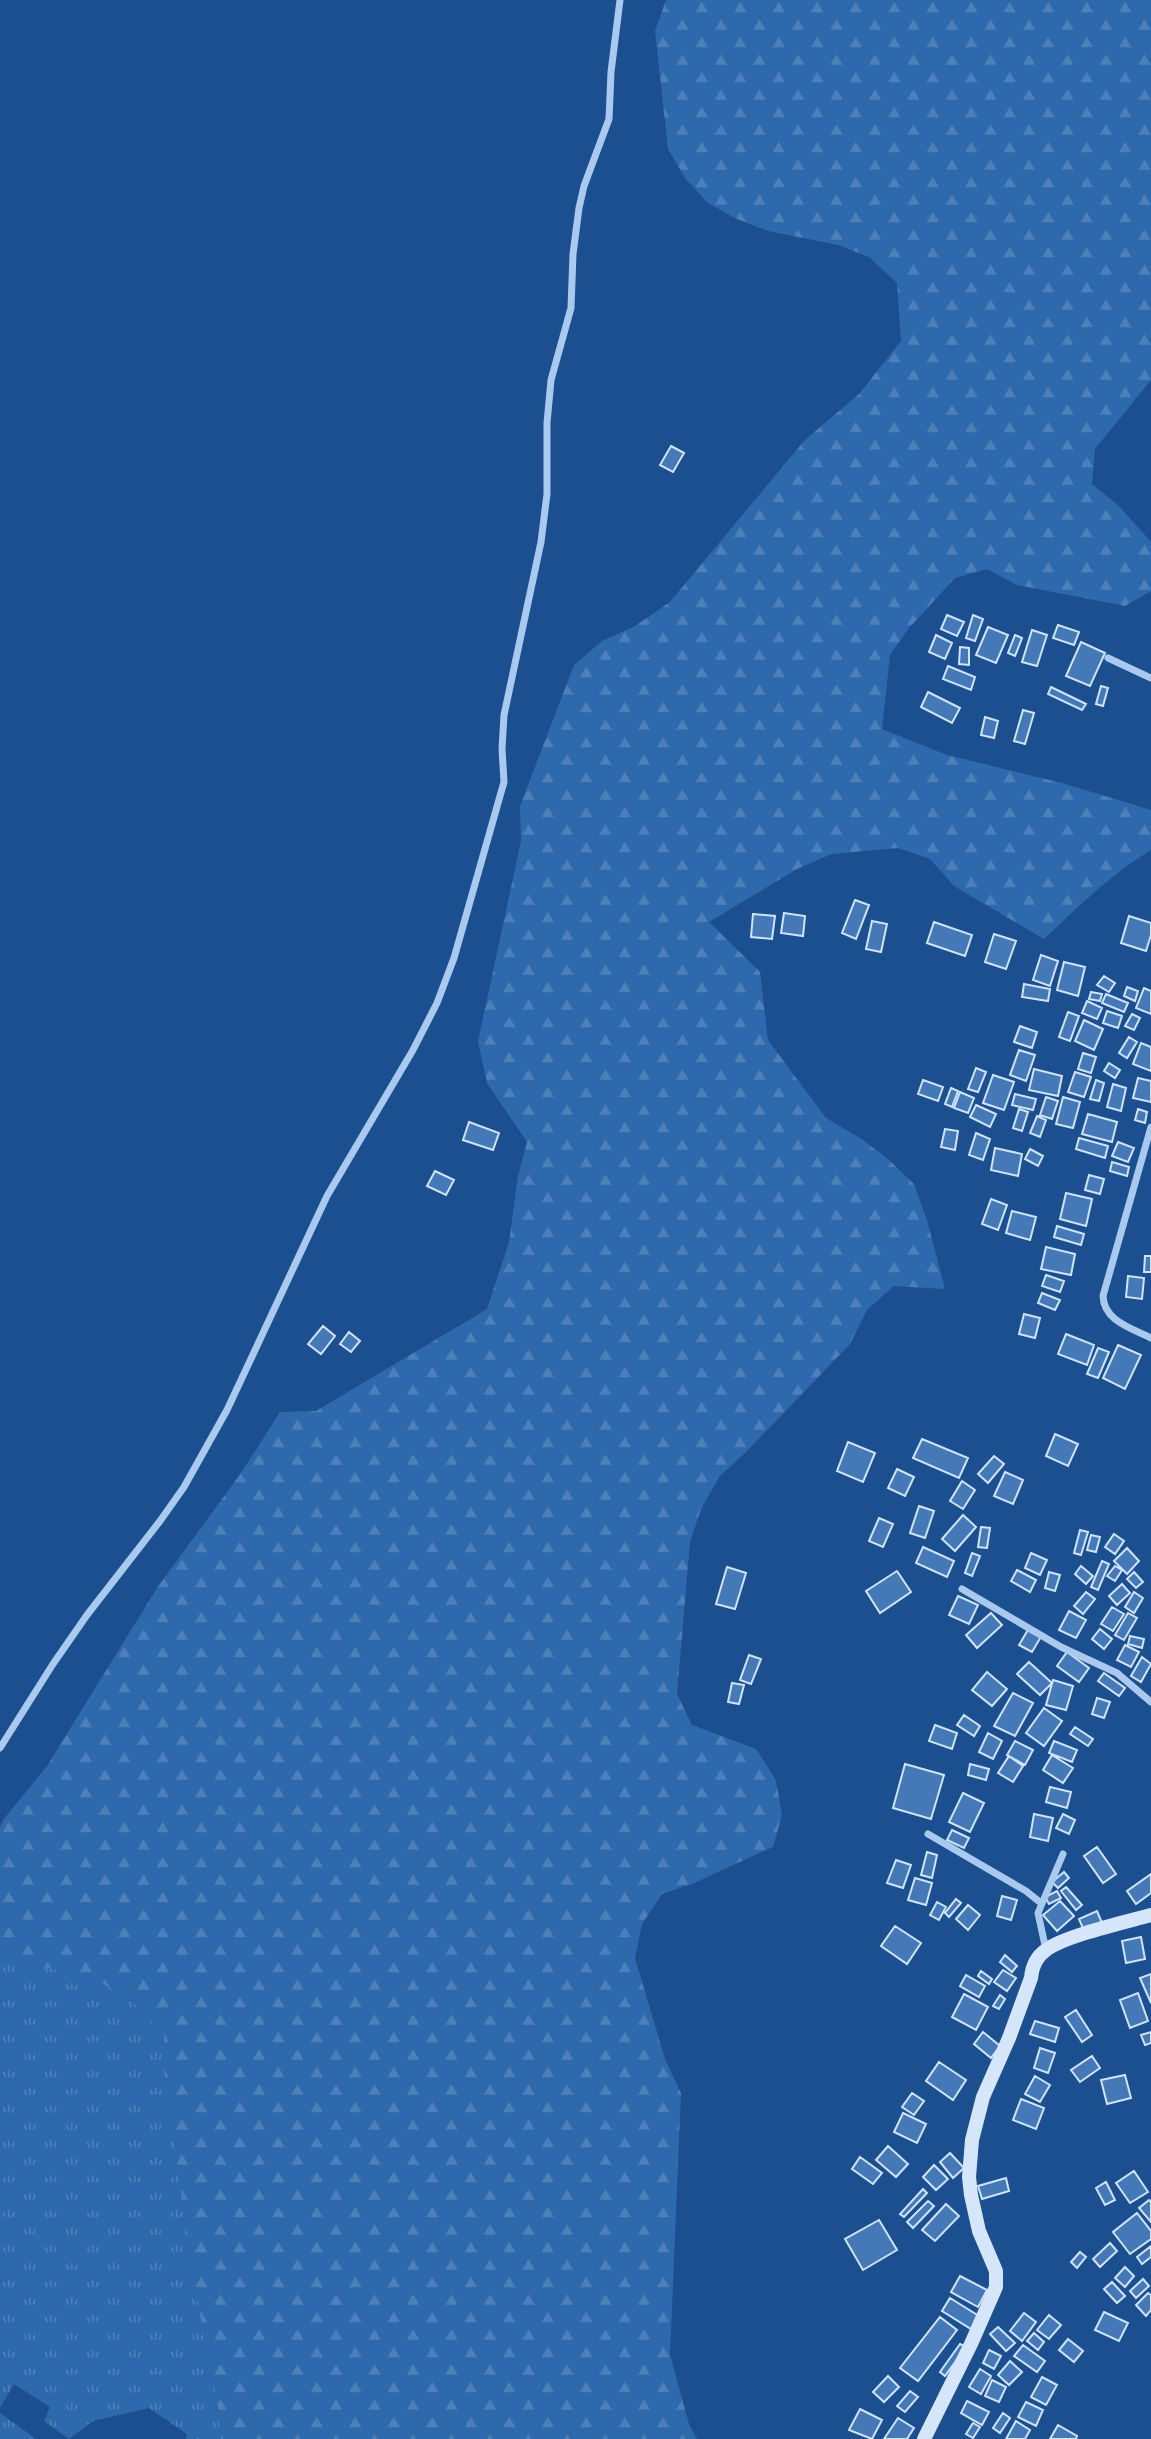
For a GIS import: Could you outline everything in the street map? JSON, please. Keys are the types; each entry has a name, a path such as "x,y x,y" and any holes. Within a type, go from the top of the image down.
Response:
{"street":[{"path":"0,1748 66,1644 184,1487 227,1410 327,1196 413,1050 437,1003 454,958 503,782 502,732 544,518 551,380 571,308 573,254 579,208 609,119 611,72 621,0"},
{"path":"1108,658 1151,678"},
{"path":"1151,1127 1103,1296 1110,1316 1151,1338"},
{"path":"962,1589 1061,1647 1118,1673 1151,1702"},
{"path":"928,1834 1026,1891 1041,1903"},
{"path":"1046,1950 1038,1913 1063,1854"},
{"path":"925,2439 996,2287 996,2271 979,2231 971,2195 969,2176 972,2140 984,2097 1009,2038 1031,1978 1032,1968 1046,1950 1059,1942 1151,1915"}],"green space":[{"path":"666,0 1151,0 1151,380 1095,449 1092,484 1119,506 1151,542 1151,591 1125,606 1017,585 987,569 955,578 909,628 890,655 882,729 947,755 1062,783 1151,810 1151,850 1109,880 1044,939 954,886 930,859 898,848 832,854 797,869 709,922 760,972 768,1040 826,1118 888,1159 914,1184 927,1220 945,1289 894,1286 867,1310 850,1344 720,1476 701,1509 690,1542 677,1694 692,1725 756,1749 776,1780 782,1815 773,1847 694,1883 662,1894 642,1924 635,1958 665,2059 681,2093 670,2355 689,2424 697,2439 221,2439 218,2407 186,2242 164,2070 164,2034 130,2000 100,1982 31,1963 0,1949 0,1827 47,1766 157,1588 241,1473 280,1412 316,1411 487,1309 509,1242 518,1176 527,1142 487,1083 478,1041 521,841 520,806 574,665 602,641 635,626 670,602 805,440 859,394 901,341 897,283 869,257 838,245 768,231 737,219 708,203 685,178 668,149 655,31"},
{"path":"0,1920 181,1994 221,2439 186,2439 187,2434 149,2408 93,2421 69,2439 44,2421 50,2407 14,2384 0,2408"},
{"path":"0,2413 36,2439 0,2439"}],"building":[{"path":"671,446 684,453 673,472 660,465"},
{"path":"947,615 964,622 957,636 941,629"},
{"path":"973,615 983,619 975,641 966,638"},
{"path":"1058,625 1079,632 1074,645 1053,638"},
{"path":"988,627 1008,635 996,663 976,655"},
{"path":"1032,630 1047,635 1037,666 1022,662"},
{"path":"936,635 952,643 945,659 929,652"},
{"path":"1015,635 1022,638 1015,656 1008,653"},
{"path":"1081,642 1105,653 1090,686 1066,676"},
{"path":"960,647 969,648 969,665 959,664"},
{"path":"948,666 975,677 971,690 943,679"},
{"path":"1101,686 1108,688 1103,706 1096,704"},
{"path":"1051,687 1086,704 1082,710 1048,694"},
{"path":"928,692 960,708 952,723 921,707"},
{"path":"1023,710 1034,713 1025,744 1014,741"},
{"path":"985,717 998,721 994,738 981,735"},
{"path":"855,900 869,905 856,939 842,933"},
{"path":"784,913 805,916 803,936 781,933"},
{"path":"753,914 775,916 772,939 751,937"},
{"path":"1129,916 1151,923 1151,935 1146,951 1121,943"},
{"path":"872,921 887,924 881,952 866,949"},
{"path":"934,922 972,935 965,956 927,943"},
{"path":"994,934 1016,941 1006,969 985,962"},
{"path":"1041,955 1058,961 1050,986 1033,980"},
{"path":"1064,962 1085,967 1078,996 1057,990"},
{"path":"1104,976 1115,983 1109,992 1097,985"},
{"path":"1024,984 1050,989 1048,1001 1022,997"},
{"path":"1127,987 1138,991 1135,1001 1124,996"},
{"path":"1144,988 1151,991 1151,1014 1136,1008"},
{"path":"1091,992 1102,994 1100,1001 1089,999"},
{"path":"1106,994 1128,1003 1124,1012 1102,1003"},
{"path":"1087,1001 1102,1008 1097,1019 1082,1013"},
{"path":"1107,1011 1122,1016 1118,1028 1103,1023"},
{"path":"1068,1012 1079,1016 1070,1041 1059,1037"},
{"path":"1132,1014 1140,1018 1134,1030 1125,1026"},
{"path":"1084,1020 1103,1029 1094,1050 1075,1041"},
{"path":"1020,1026 1037,1032 1032,1048 1014,1042"},
{"path":"1129,1037 1137,1042 1127,1058 1119,1053"},
{"path":"1141,1043 1151,1047 1151,1071 1133,1064"},
{"path":"1019,1050 1035,1055 1026,1081 1010,1075"},
{"path":"1083,1053 1096,1057 1091,1073 1078,1069"},
{"path":"1109,1063 1120,1070 1115,1078 1104,1071"},
{"path":"976,1068 986,1072 978,1092 968,1089"},
{"path":"1034,1069 1062,1076 1058,1096 1029,1090"},
{"path":"1075,1072 1091,1077 1084,1097 1068,1092"},
{"path":"993,1075 1014,1082 1004,1110 983,1103"},
{"path":"1138,1078 1151,1081 1151,1102 1133,1098"},
{"path":"923,1080 943,1087 938,1101 918,1094"},
{"path":"1096,1080 1104,1083 1099,1101 1090,1099"},
{"path":"1113,1084 1126,1088 1121,1111 1107,1107"},
{"path":"951,1088 958,1091 952,1107 945,1104"},
{"path":"960,1092 974,1098 968,1113 954,1108"},
{"path":"1015,1094 1036,1099 1033,1110 1012,1105"},
{"path":"1046,1097 1058,1101 1052,1119 1040,1115"},
{"path":"1063,1097 1080,1102 1073,1128 1056,1124"},
{"path":"976,1105 996,1114 990,1127 970,1117"},
{"path":"1019,1109 1028,1112 1022,1131 1013,1128"},
{"path":"1138,1109 1147,1112 1145,1123 1135,1120"},
{"path":"1088,1114 1117,1122 1112,1142 1082,1134"},
{"path":"1037,1116 1046,1120 1040,1137 1030,1133"},
{"path":"469,1122 499,1133 493,1150 463,1140"},
{"path":"945,1129 958,1131 955,1150 941,1147"},
{"path":"976,1133 990,1139 983,1160 969,1155"},
{"path":"1079,1138 1108,1146 1105,1158 1076,1149"},
{"path":"1118,1142 1134,1148 1128,1162 1112,1156"},
{"path":"995,1148 1022,1154 1018,1176 991,1170"},
{"path":"1030,1149 1043,1156 1038,1166 1025,1159"},
{"path":"1112,1162 1129,1167 1127,1176 1110,1171"},
{"path":"435,1171 454,1180 446,1195 427,1186"},
{"path":"1089,1175 1104,1179 1100,1194 1085,1190"},
{"path":"1066,1193 1092,1199 1086,1226 1060,1219"},
{"path":"991,1199 1007,1205 998,1230 982,1224"},
{"path":"1012,1211 1036,1217 1030,1240 1006,1233"},
{"path":"1057,1226 1084,1234 1081,1245 1054,1237"},
{"path":"1046,1247 1075,1254 1071,1275 1041,1269"},
{"path":"1145,1256 1151,1256 1151,1272 1144,1272"},
{"path":"1046,1275 1064,1281 1060,1292 1042,1286"},
{"path":"1128,1276 1144,1278 1142,1299 1126,1297"},
{"path":"1042,1293 1060,1300 1055,1310 1038,1303"},
{"path":"1024,1314 1040,1318 1035,1338 1019,1334"},
{"path":"323,1326 335,1336 321,1354 308,1344"},
{"path":"349,1332 360,1341 351,1352 340,1344"},
{"path":"1066,1334 1094,1345 1087,1365 1058,1354"},
{"path":"1118,1345 1141,1355 1125,1389 1103,1378"},
{"path":"1098,1348 1109,1352 1098,1378 1087,1374"},
{"path":"1055,1434 1078,1444 1068,1466 1046,1456"},
{"path":"922,1439 968,1458 959,1478 913,1458"},
{"path":"848,1442 875,1453 863,1482 837,1471"},
{"path":"994,1456 1004,1464 988,1483 978,1474"},
{"path":"897,1469 914,1477 905,1496 888,1488"},
{"path":"1005,1472 1023,1480 1013,1504 994,1496"},
{"path":"962,1481 975,1490 963,1509 950,1501"},
{"path":"919,1506 934,1511 925,1538 910,1533"},
{"path":"963,1515 976,1527 955,1551 942,1539"},
{"path":"879,1518 893,1524 883,1547 869,1541"},
{"path":"981,1527 990,1528 987,1548 978,1547"},
{"path":"1080,1530 1088,1532 1081,1555 1074,1553"},
{"path":"1114,1534 1124,1541 1115,1554 1105,1547"},
{"path":"1091,1535 1100,1537 1096,1552 1087,1550"},
{"path":"923,1547 954,1561 947,1577 916,1563"},
{"path":"1127,1548 1139,1561 1127,1574 1114,1561"},
{"path":"972,1553 980,1556 972,1576 965,1573"},
{"path":"1031,1553 1047,1560 1040,1575 1025,1568"},
{"path":"1102,1561 1109,1564 1098,1590 1091,1587"},
{"path":"1081,1566 1093,1576 1086,1584 1075,1574"},
{"path":"1115,1566 1122,1570 1115,1581 1107,1576"},
{"path":"727,1567 746,1573 735,1609 716,1604"},
{"path":"1017,1570 1036,1580 1030,1592 1011,1581"},
{"path":"897,1571 911,1592 880,1613 866,1591"},
{"path":"1049,1572 1060,1575 1055,1591 1045,1588"},
{"path":"1134,1572 1143,1582 1136,1588 1127,1579"},
{"path":"1122,1584 1130,1593 1117,1605 1109,1596"},
{"path":"1086,1592 1095,1599 1083,1614 1074,1606"},
{"path":"1134,1592 1143,1598 1134,1613 1125,1607"},
{"path":"958,1596 978,1605 969,1624 949,1615"},
{"path":"1112,1607 1124,1614 1113,1631 1101,1624"},
{"path":"1069,1611 1086,1620 1076,1638 1059,1630"},
{"path":"991,1613 1002,1625 977,1648 966,1635"},
{"path":"1128,1613 1137,1618 1124,1640 1115,1635"},
{"path":"1029,1628 1042,1635 1032,1652 1019,1645"},
{"path":"1100,1629 1112,1639 1104,1649 1092,1639"},
{"path":"1130,1636 1144,1639 1142,1648 1128,1644"},
{"path":"1125,1645 1139,1652 1131,1667 1117,1660"},
{"path":"1067,1652 1089,1668 1079,1682 1057,1666"},
{"path":"749,1655 761,1659 751,1684 740,1680"},
{"path":"1142,1657 1151,1664 1141,1682 1131,1676"},
{"path":"1029,1662 1052,1683 1040,1695 1017,1674"},
{"path":"987,1672 1007,1689 992,1706 972,1690"},
{"path":"1104,1673 1125,1688 1119,1696 1098,1681"},
{"path":"1053,1680 1073,1686 1066,1710 1046,1705"},
{"path":"732,1683 744,1685 739,1704 728,1702"},
{"path":"1013,1693 1033,1703 1015,1736 994,1726"},
{"path":"1097,1698 1110,1702 1104,1718 1092,1714"},
{"path":"1044,1708 1062,1721 1044,1746 1026,1733"},
{"path":"964,1715 980,1726 974,1736 957,1725"},
{"path":"935,1725 957,1733 952,1749 929,1741"},
{"path":"1075,1727 1093,1739 1088,1746 1070,1734"},
{"path":"988,1733 1002,1741 993,1759 979,1752"},
{"path":"1015,1741 1033,1750 1025,1765 1007,1755"},
{"path":"1054,1741 1077,1750 1072,1762 1049,1753"},
{"path":"1052,1755 1073,1768 1063,1783 1043,1770"},
{"path":"1009,1756 1023,1766 1013,1782 998,1773"},
{"path":"905,1764 944,1775 931,1819 893,1808"},
{"path":"970,1764 989,1769 986,1780 968,1775"},
{"path":"1050,1787 1071,1792 1067,1808 1046,1802"},
{"path":"963,1793 984,1803 970,1832 949,1822"},
{"path":"1034,1814 1053,1818 1048,1841 1030,1837"},
{"path":"1063,1814 1075,1820 1069,1834 1056,1828"},
{"path":"952,1830 969,1838 964,1848 947,1840"},
{"path":"1097,1847 1116,1874 1103,1883 1084,1856"},
{"path":"927,1852 937,1855 932,1878 921,1875"},
{"path":"896,1860 911,1865 903,1888 887,1883"},
{"path":"1064,1872 1069,1878 1058,1888 1052,1882"},
{"path":"1151,1874 1151,1893 1136,1904 1127,1891"},
{"path":"915,1878 932,1883 926,1905 908,1900"},
{"path":"1066,1887 1082,1905 1076,1910 1061,1891"},
{"path":"1057,1891 1061,1898 1049,1904 1045,1897"},
{"path":"1002,1896 1017,1900 1011,1920 997,1916"},
{"path":"956,1899 961,1903 949,1917 945,1913"},
{"path":"1060,1901 1074,1916 1057,1931 1043,1915"},
{"path":"937,1902 946,1907 939,1920 930,1915"},
{"path":"968,1905 980,1915 968,1930 956,1919"},
{"path":"1097,1911 1102,1923 1084,1931 1079,1919"},
{"path":"895,1926 921,1943 907,1964 881,1946"},
{"path":"1141,1937 1145,1959 1126,1963 1122,1941"},
{"path":"1005,1955 1017,1966 1012,1972 1000,1962"},
{"path":"1003,1970 1016,1978 1007,1991 994,1982"},
{"path":"981,1971 992,1979 989,1984 978,1976"},
{"path":"1151,1974 1151,2003 1140,1978"},
{"path":"966,1975 985,1986 979,1997 960,1986"},
{"path":"1138,1993 1148,2021 1130,2028 1120,2000"},
{"path":"964,1994 988,2007 976,2030 952,2017"},
{"path":"1000,1995 1005,1999 999,2009 993,2006"},
{"path":"1076,2010 1092,2035 1082,2042 1065,2017"},
{"path":"1035,2021 1059,2028 1055,2042 1030,2034"},
{"path":"983,2032 1000,2046 991,2058 974,2044"},
{"path":"1151,2032 1151,2043 1145,2045 1141,2035"},
{"path":"1040,2048 1055,2053 1048,2073 1034,2068"},
{"path":"1092,2056 1100,2068 1080,2082 1071,2070"},
{"path":"939,2062 966,2080 953,2100 926,2081"},
{"path":"1125,2075 1131,2098 1107,2104 1101,2080"},
{"path":"1035,2076 1050,2085 1040,2102 1025,2094"},
{"path":"912,2093 924,2101 914,2115 902,2107"},
{"path":"1021,2099 1044,2108 1036,2129 1013,2120"},
{"path":"903,2113 926,2124 917,2143 894,2132"},
{"path":"888,2146 908,2164 896,2177 876,2160"},
{"path":"950,2153 964,2168 953,2178 940,2162"},
{"path":"860,2157 882,2173 873,2184 852,2169"},
{"path":"934,2165 948,2179 936,2190 923,2177"},
{"path":"1134,2171 1148,2192 1130,2203 1116,2183"},
{"path":"1006,2178 1009,2191 982,2199 978,2186"},
{"path":"1106,2182 1115,2200 1105,2205 1096,2188"},
{"path":"923,2189 927,2193 904,2217 900,2214"},
{"path":"1149,2200 1151,2202 1151,2222 1139,2208"},
{"path":"928,2201 934,2206 913,2228 907,2222"},
{"path":"946,2204 959,2216 935,2241 922,2230"},
{"path":"1137,2213 1151,2231 1151,2239 1130,2254 1113,2232"},
{"path":"879,2220 897,2250 863,2270 845,2239"},
{"path":"1110,2243 1117,2251 1100,2267 1093,2259"},
{"path":"1151,2246 1151,2257 1142,2264 1137,2257"},
{"path":"1080,2252 1086,2257 1077,2268 1071,2262"},
{"path":"1125,2267 1134,2276 1125,2287 1115,2278"},
{"path":"960,2276 987,2290 978,2307 951,2292"},
{"path":"1143,2279 1149,2286 1136,2298 1130,2291"},
{"path":"1112,2282 1125,2296 1117,2303 1104,2289"},
{"path":"1148,2293 1151,2295 1151,2310 1146,2316 1136,2305"},
{"path":"950,2298 979,2316 971,2329 942,2311"},
{"path":"1104,2312 1128,2323 1119,2341 1095,2330"},
{"path":"1024,2313 1036,2322 1022,2341 1010,2331"},
{"path":"1049,2315 1061,2325 1049,2339 1037,2330"},
{"path":"940,2317 957,2330 918,2381 900,2368"},
{"path":"998,2327 1015,2343 1006,2351 990,2334"},
{"path":"1034,2333 1044,2342 1038,2350 1027,2341"},
{"path":"1068,2339 1083,2351 1074,2362 1059,2350"},
{"path":"960,2344 966,2347 945,2376 940,2372"},
{"path":"1023,2345 1045,2361 1037,2372 1014,2356"},
{"path":"989,2350 1001,2356 994,2369 983,2363"},
{"path":"1010,2361 1022,2372 1009,2385 998,2375"},
{"path":"980,2369 991,2376 981,2394 969,2387"},
{"path":"888,2376 899,2387 884,2402 873,2392"},
{"path":"1042,2377 1057,2385 1046,2405 1031,2397"},
{"path":"992,2380 1006,2387 999,2402 985,2396"},
{"path":"910,2391 918,2397 905,2412 897,2406"},
{"path":"967,2401 989,2412 982,2425 961,2413"},
{"path":"1026,2402 1043,2410 1036,2426 1018,2417"},
{"path":"860,2409 882,2420 872,2439 849,2430"},
{"path":"1003,2413 1010,2418 1000,2433 993,2428"},
{"path":"898,2418 914,2428 907,2439 884,2439"},
{"path":"1016,2421 1030,2430 1025,2439 1006,2439"},
{"path":"973,2423 980,2427 973,2438 966,2434"},
{"path":"1058,2425 1077,2436 1076,2439 1050,2439"}]}
